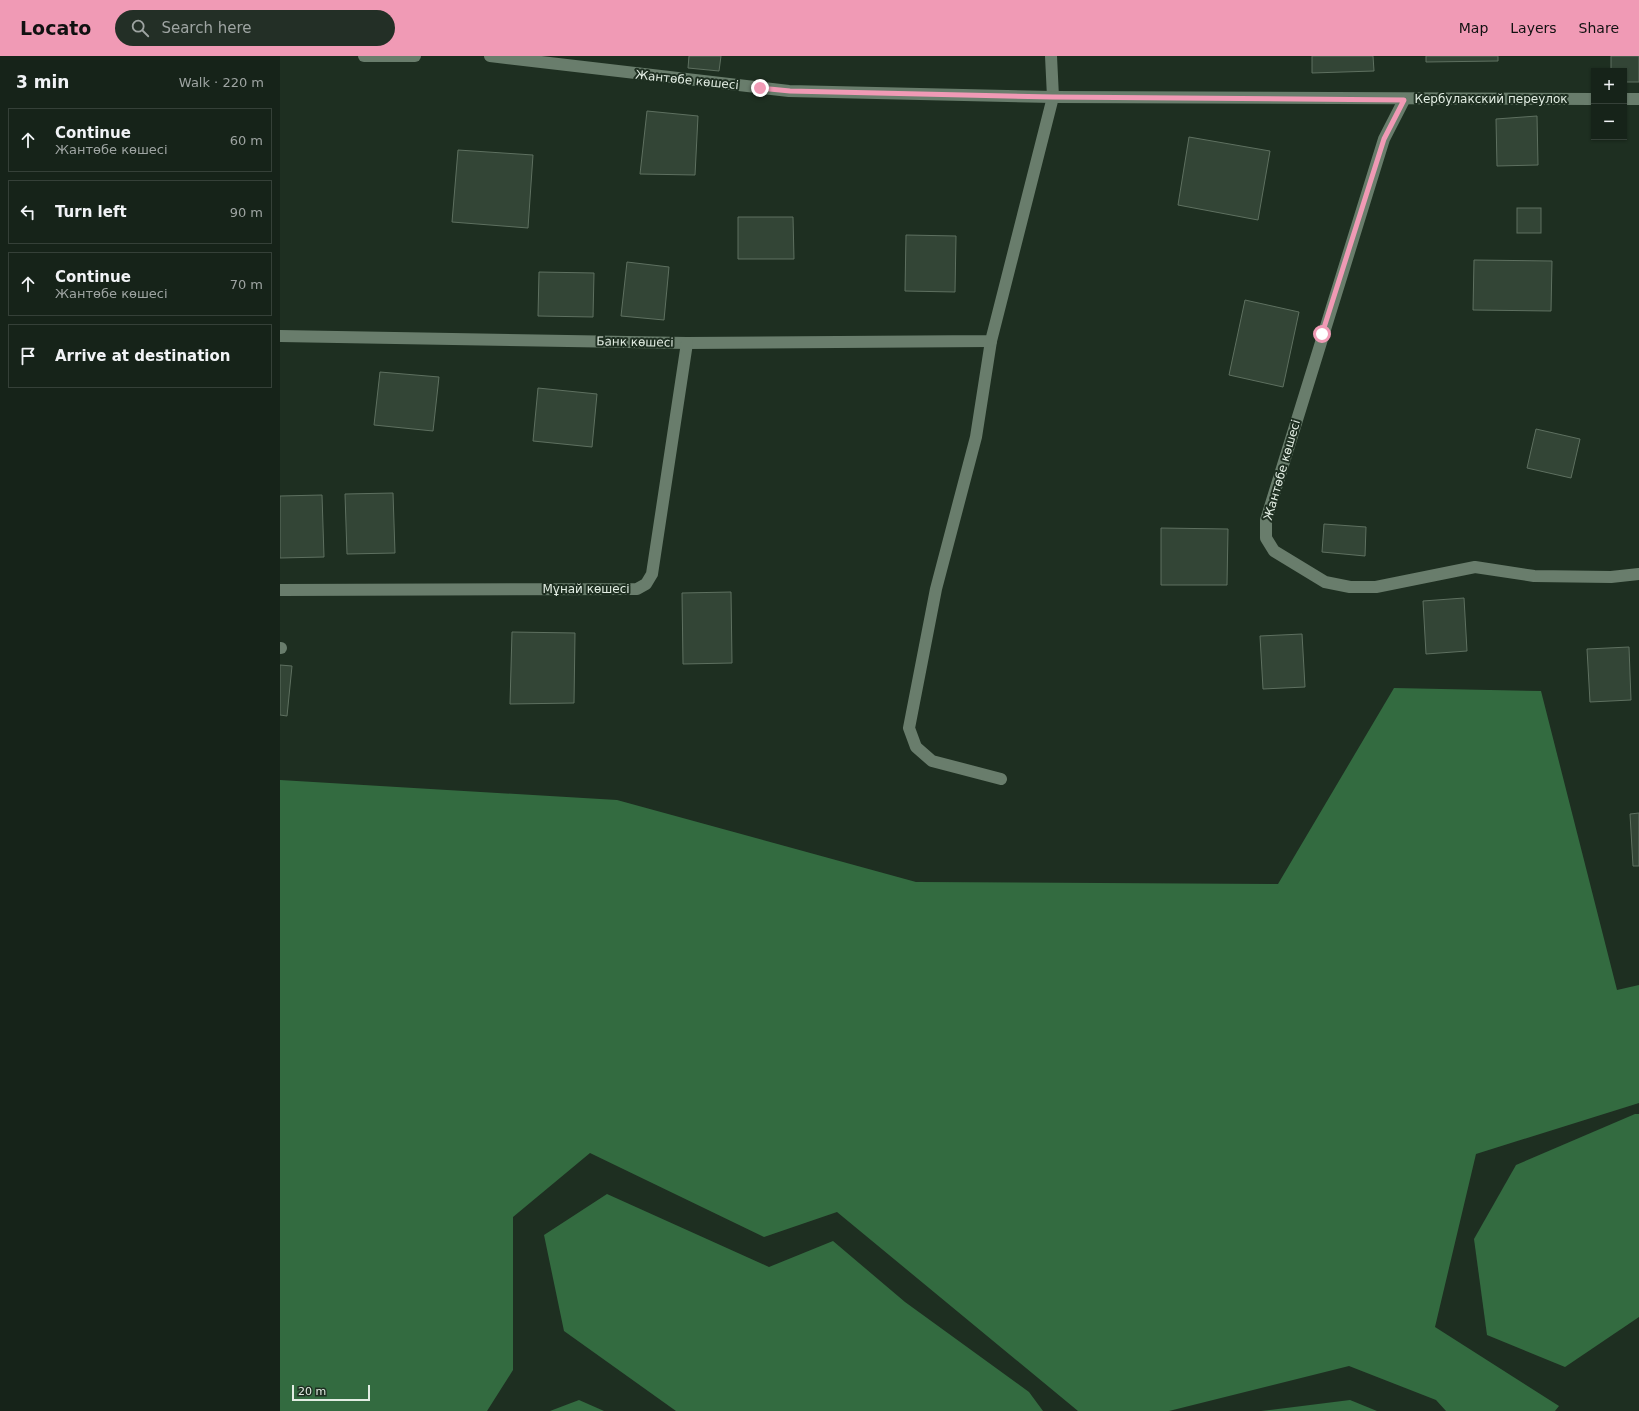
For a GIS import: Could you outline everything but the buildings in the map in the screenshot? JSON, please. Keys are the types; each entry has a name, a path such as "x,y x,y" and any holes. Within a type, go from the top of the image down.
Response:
{"street":[{"path":"364,56 415,56"},
{"name":"Жантөбе көшесі","path":"490,56 790,91 1053,97"},
{"path":"1001,779 932,761 916,747 909,728 936,589 976,437 991,341 1053,97 1051,56"},
{"name":"Кербулакский переулок","path":"1053,97 1404,100 1591,99"},
{"path":"1627,99 1639,99"},
{"name":"Жантөбе көшесі","path":"1404,100 1384,139 1322,334 1266,520 1266,538 1274,551 1300,567 1326,582 1350,587 1376,587 1475,567 1534,576 1611,577 1639,574"},
{"name":"Банк көшесі","path":"280,336 687,343 991,341"},
{"name":"Мұнай көшесі","path":"280,590 637,589 646,584 652,574 687,343"}],"green space":[{"path":"1394,688 1541,691 1617,990 1639,985 1639,1103 1476,1154 1435,1327 1559,1406 1555,1411 1446,1411 1436,1400 1349,1366 1169,1411 1078,1411 837,1212 764,1237 590,1153 513,1217 513,1370 487,1411 280,1411 280,780 617,800 916,882 1278,884"},
{"path":"1635,1114 1639,1114 1639,1317 1565,1367 1487,1335 1474,1239 1516,1165"},
{"path":"607,1194 769,1267 833,1241 905,1302 1029,1392 1043,1411 676,1411 564,1331 544,1235"},
{"path":"579,1400 604,1411 550,1411"},
{"path":"1350,1400 1377,1411 1261,1411"}],"route":[{"path":"760,88 790,91 1053,97 1404,100 1384,139 1322,334"}]}
